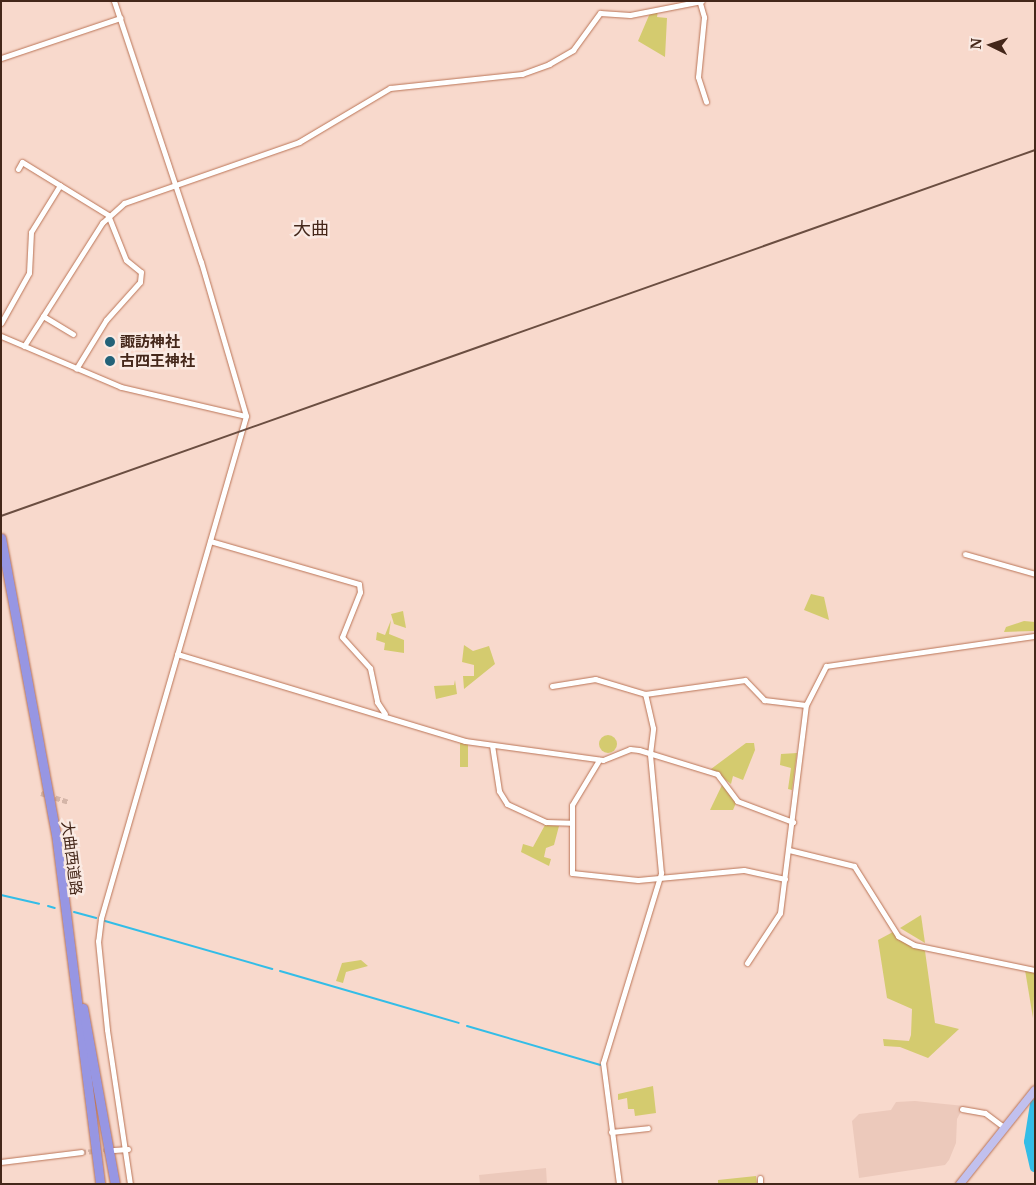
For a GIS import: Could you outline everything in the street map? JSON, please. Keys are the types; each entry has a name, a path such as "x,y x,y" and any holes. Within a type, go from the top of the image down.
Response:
{"highway":[{"name":"大曲西道路","path":"2,543 32,685 63,898 97,1160 98,1184"},
{"path":"63,898 115,1184"}],"main road":[{"path":"960,1184 1035,1090"}],"street":[{"path":"114,1 175,186 246,416 101,916 98,941 107,1030 128,1149 130,1184"},
{"path":"24,346 108,215 132,200 299,142 390,88 522,74 550,64 574,49 600,12 630,15 701,2 704,17 698,77 706,102"},
{"path":"1,58 120,18"},
{"path":"18,169 22,162 108,215 120,250 140,269 141,279 106,320 76,369"},
{"path":"1,323 29,273 31,232 60,185"},
{"path":"43,316 74,334"},
{"path":"1,336 76,369 138,392 246,416"},
{"path":"210,540 358,584 360,592 342,637 370,668 377,702 386,714"},
{"path":"966,554 1035,574"},
{"path":"747,963 776,920 786,879 806,705 826,666 903,658 1035,636"},
{"path":"177,654 386,714 453,739 599,760 630,749 650,754 721,776 737,801 793,822"},
{"path":"552,686 595,679 645,694 745,680 764,700 806,705"},
{"path":"619,1184 603,1063 660,878 650,754 653,728 645,694"},
{"path":"492,745 499,791 508,804 546,822 571,823"},
{"path":"599,760 574,798 571,823 572,873 660,878 744,870 786,879"},
{"path":"789,850 854,866 898,936 914,945 1035,970"},
{"path":"962,1109 985,1113 1005,1128"},
{"path":"612,1132 648,1128"},
{"path":"114,1150 128,1149"},
{"path":"1,1162 81,1152"}],"shaded area":[{"path":"658,11 657,17 667,18 665,57 638,41 650,13"},
{"path":"811,594 824,597 829,620 804,610"},
{"path":"403,611 406,628 394,624 391,614"},
{"path":"391,620 389,634 404,640 404,653 384,650 385,643 376,640 377,632 385,635"},
{"path":"1024,621 1035,622 1035,631 1004,632 1006,627"},
{"path":"464,645 473,651 489,646 495,664 464,689 463,676 474,676 474,665 462,662"},
{"path":"455,680 457,694 436,699 434,686 454,685"},
{"path":"604,735 612,735 617,740 615,751 604,753 599,748 599,740"},
{"path":"460,743 468,743 468,767 460,767"},
{"path":"746,743 754,743 755,750 743,780 733,776 731,784 711,769"},
{"path":"797,753 792,790 788,789 791,768 780,765 781,754"},
{"path":"722,785 736,803 733,810 710,810"},
{"path":"545,825 559,826 554,845 546,848 544,857 551,859 549,866 521,852 523,844 533,847"},
{"path":"921,915 925,943 900,928"},
{"path":"893,932 925,951 935,1023 959,1029 928,1058 900,1047 884,1046 883,1039 909,1041 911,1035 912,1009 887,998 878,940"},
{"path":"361,960 368,966 346,972 343,983 336,981 342,963"},
{"path":"1025,970 1035,973 1033,1018"},
{"path":"653,1086 656,1113 635,1116 634,1109 628,1109 627,1098 618,1100 618,1094"},
{"path":"915,1101 964,1106 957,1119 956,1143 949,1160 945,1165 859,1178 852,1121 859,1114 891,1110 896,1102"},
{"path":"546,1168 547,1184 480,1184 479,1175"},
{"path":"756,1176 757,1184 718,1184 718,1180"}],"waterway":[{"path":"1,895 39,904"},
{"path":"48,906 55,908"},
{"path":"74,912 96,918"},
{"path":"105,921 272,969"},
{"path":"280,971 459,1023"},
{"path":"467,1026 600,1065"},
{"path":"1035,1104 1029,1142 1035,1167"}],"tunnel":[{"path":"41,793 69,802"},
{"path":"81,1152 111,1150"}],"railway":[{"path":"1,516 1035,150"}],"place":[{"name":"諏訪神社","path":"110,342"},
{"name":"古四王神社","path":"110,361"}],"district":[{"name":"大曲","path":"311,229"}]}
